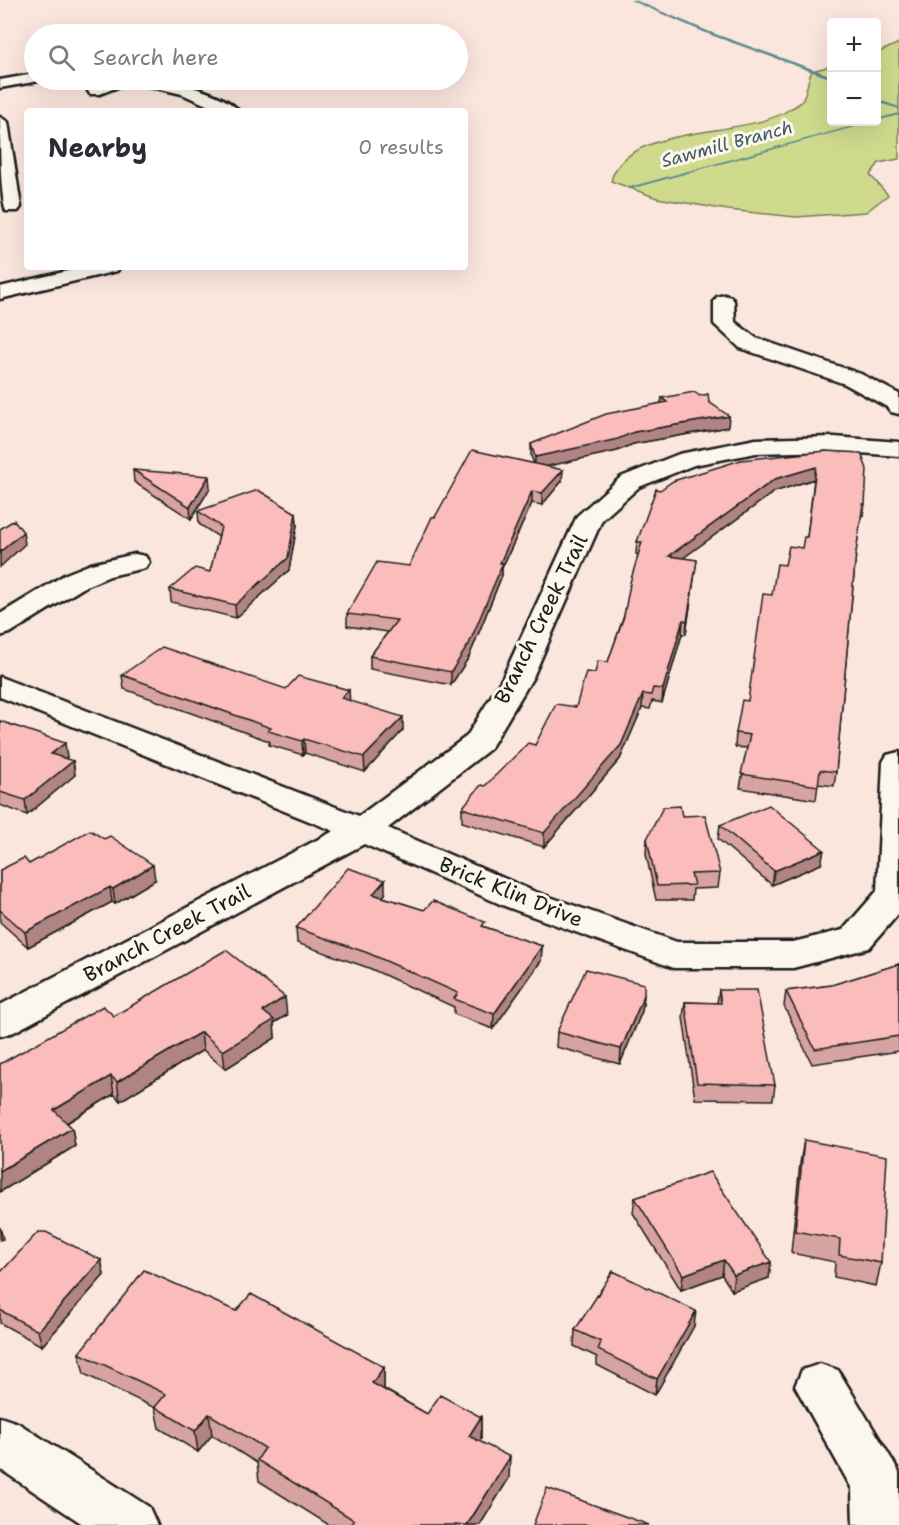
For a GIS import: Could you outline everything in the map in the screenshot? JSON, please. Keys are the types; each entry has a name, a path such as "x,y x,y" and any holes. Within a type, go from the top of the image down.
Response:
{"street":[{"path":"0,84 24,80"},
{"path":"185,90 205,96 226,108"},
{"path":"0,122 3,165 12,207"},
{"path":"3,165 24,163"},
{"path":"0,293 97,270"},
{"path":"724,301 725,324 748,343 853,379 896,402 899,407"},
{"name":"Branch Creek Trail","path":"0,1022 363,830 478,742 518,677 590,516 630,482 688,459 756,446 834,444 899,448"},
{"path":"0,627 76,580 101,570 135,562"},
{"name":"Brick Klin Drive","path":"0,686 363,830 520,899 674,956 792,956 856,939 895,894 899,762"},
{"path":"820,1386 878,1485 880,1525"},
{"path":"0,1440 130,1525"}],"green space":[{"path":"899,43 899,159 879,163 870,175 888,195 866,212 796,217 728,210 657,198 611,181 621,162 639,149 663,140 746,125 771,118 793,107 804,98 812,71 827,67 827,126 881,126 881,51"}],"building":[{"path":"694,392 700,396 708,394 709,402 729,416 634,432 618,439 535,457 531,444 606,414 667,402 662,398"},
{"path":"472,450 563,470 542,493 532,491 500,563 503,563 469,644 451,672 370,656 397,620 347,614 377,562 409,566 432,517 435,517"},
{"path":"826,451 861,453 867,469 865,504 863,504 856,552 836,772 820,770 818,786 741,774 750,735 736,733 742,700 748,701 763,594 772,595 777,564 785,565 789,546 802,548 804,537 807,537 816,467 775,479 669,556 697,560 687,621 683,620 663,689 653,688 651,695 643,694 621,745 544,833 462,808 481,785 485,786 528,743 535,745 556,704 576,707 586,672 595,673 598,661 608,662 624,616 630,584 629,586 642,542 637,542 656,489 660,490 673,481 741,460"},
{"path":"133,470 209,476 190,507"},
{"path":"258,490 296,513 288,558 235,605 170,589 195,568 210,572 221,527 198,511"},
{"path":"14,520 23,532 0,552 0,529"},
{"path":"162,647 286,689 298,676 349,690 341,698 403,717 364,757 304,739 302,741 268,731 271,728 122,675"},
{"path":"0,721 65,743 51,754 73,761 25,800 0,792"},
{"path":"769,805 824,850 774,871 720,825"},
{"path":"680,806 682,816 705,815 720,873 691,874 694,885 657,886 647,839 663,807"},
{"path":"90,830 104,839 110,836 153,865 113,889 110,887 25,932 0,910 0,870 24,858 29,864"},
{"path":"348,868 385,880 373,894 424,910 433,901 485,922 482,926 542,946 494,1014 454,999 458,993 368,953 296,928"},
{"path":"226,950 285,997 263,1011 274,1020 223,1051 201,1032 117,1082 111,1076 54,1110 72,1128 0,1171 0,1064 103,1006 114,1016"},
{"path":"899,964 899,1036 815,1049 786,991 832,985"},
{"path":"586,969 644,984 644,995 621,1049 557,1032"},
{"path":"719,990 757,990 775,1085 697,1083 685,1002 721,1003"},
{"path":"804,1140 887,1156 881,1263 839,1255 840,1239 795,1231"},
{"path":"710,1172 771,1262 734,1275 724,1260 683,1275 635,1198"},
{"path":"38,1232 46,1232 101,1260 38,1331 0,1310 0,1273"},
{"path":"144,1270 236,1311 251,1294 384,1367 372,1383 427,1414 440,1395 481,1417 469,1436 510,1457 467,1525 351,1525 354,1520 257,1460 265,1448 209,1414 195,1431 155,1407 166,1394 79,1353"},
{"path":"613,1271 696,1311 657,1379 598,1350 601,1342 575,1330"},
{"path":"547,1488 649,1525 533,1525"}],"waterway":[{"path":"632,0 709,33 827,76"},
{"path":"881,102 899,108"},
{"name":"Sawmill Branch","path":"881,119 899,114"},
{"name":"Sawmill Branch","path":"628,188 855,126"}]}
